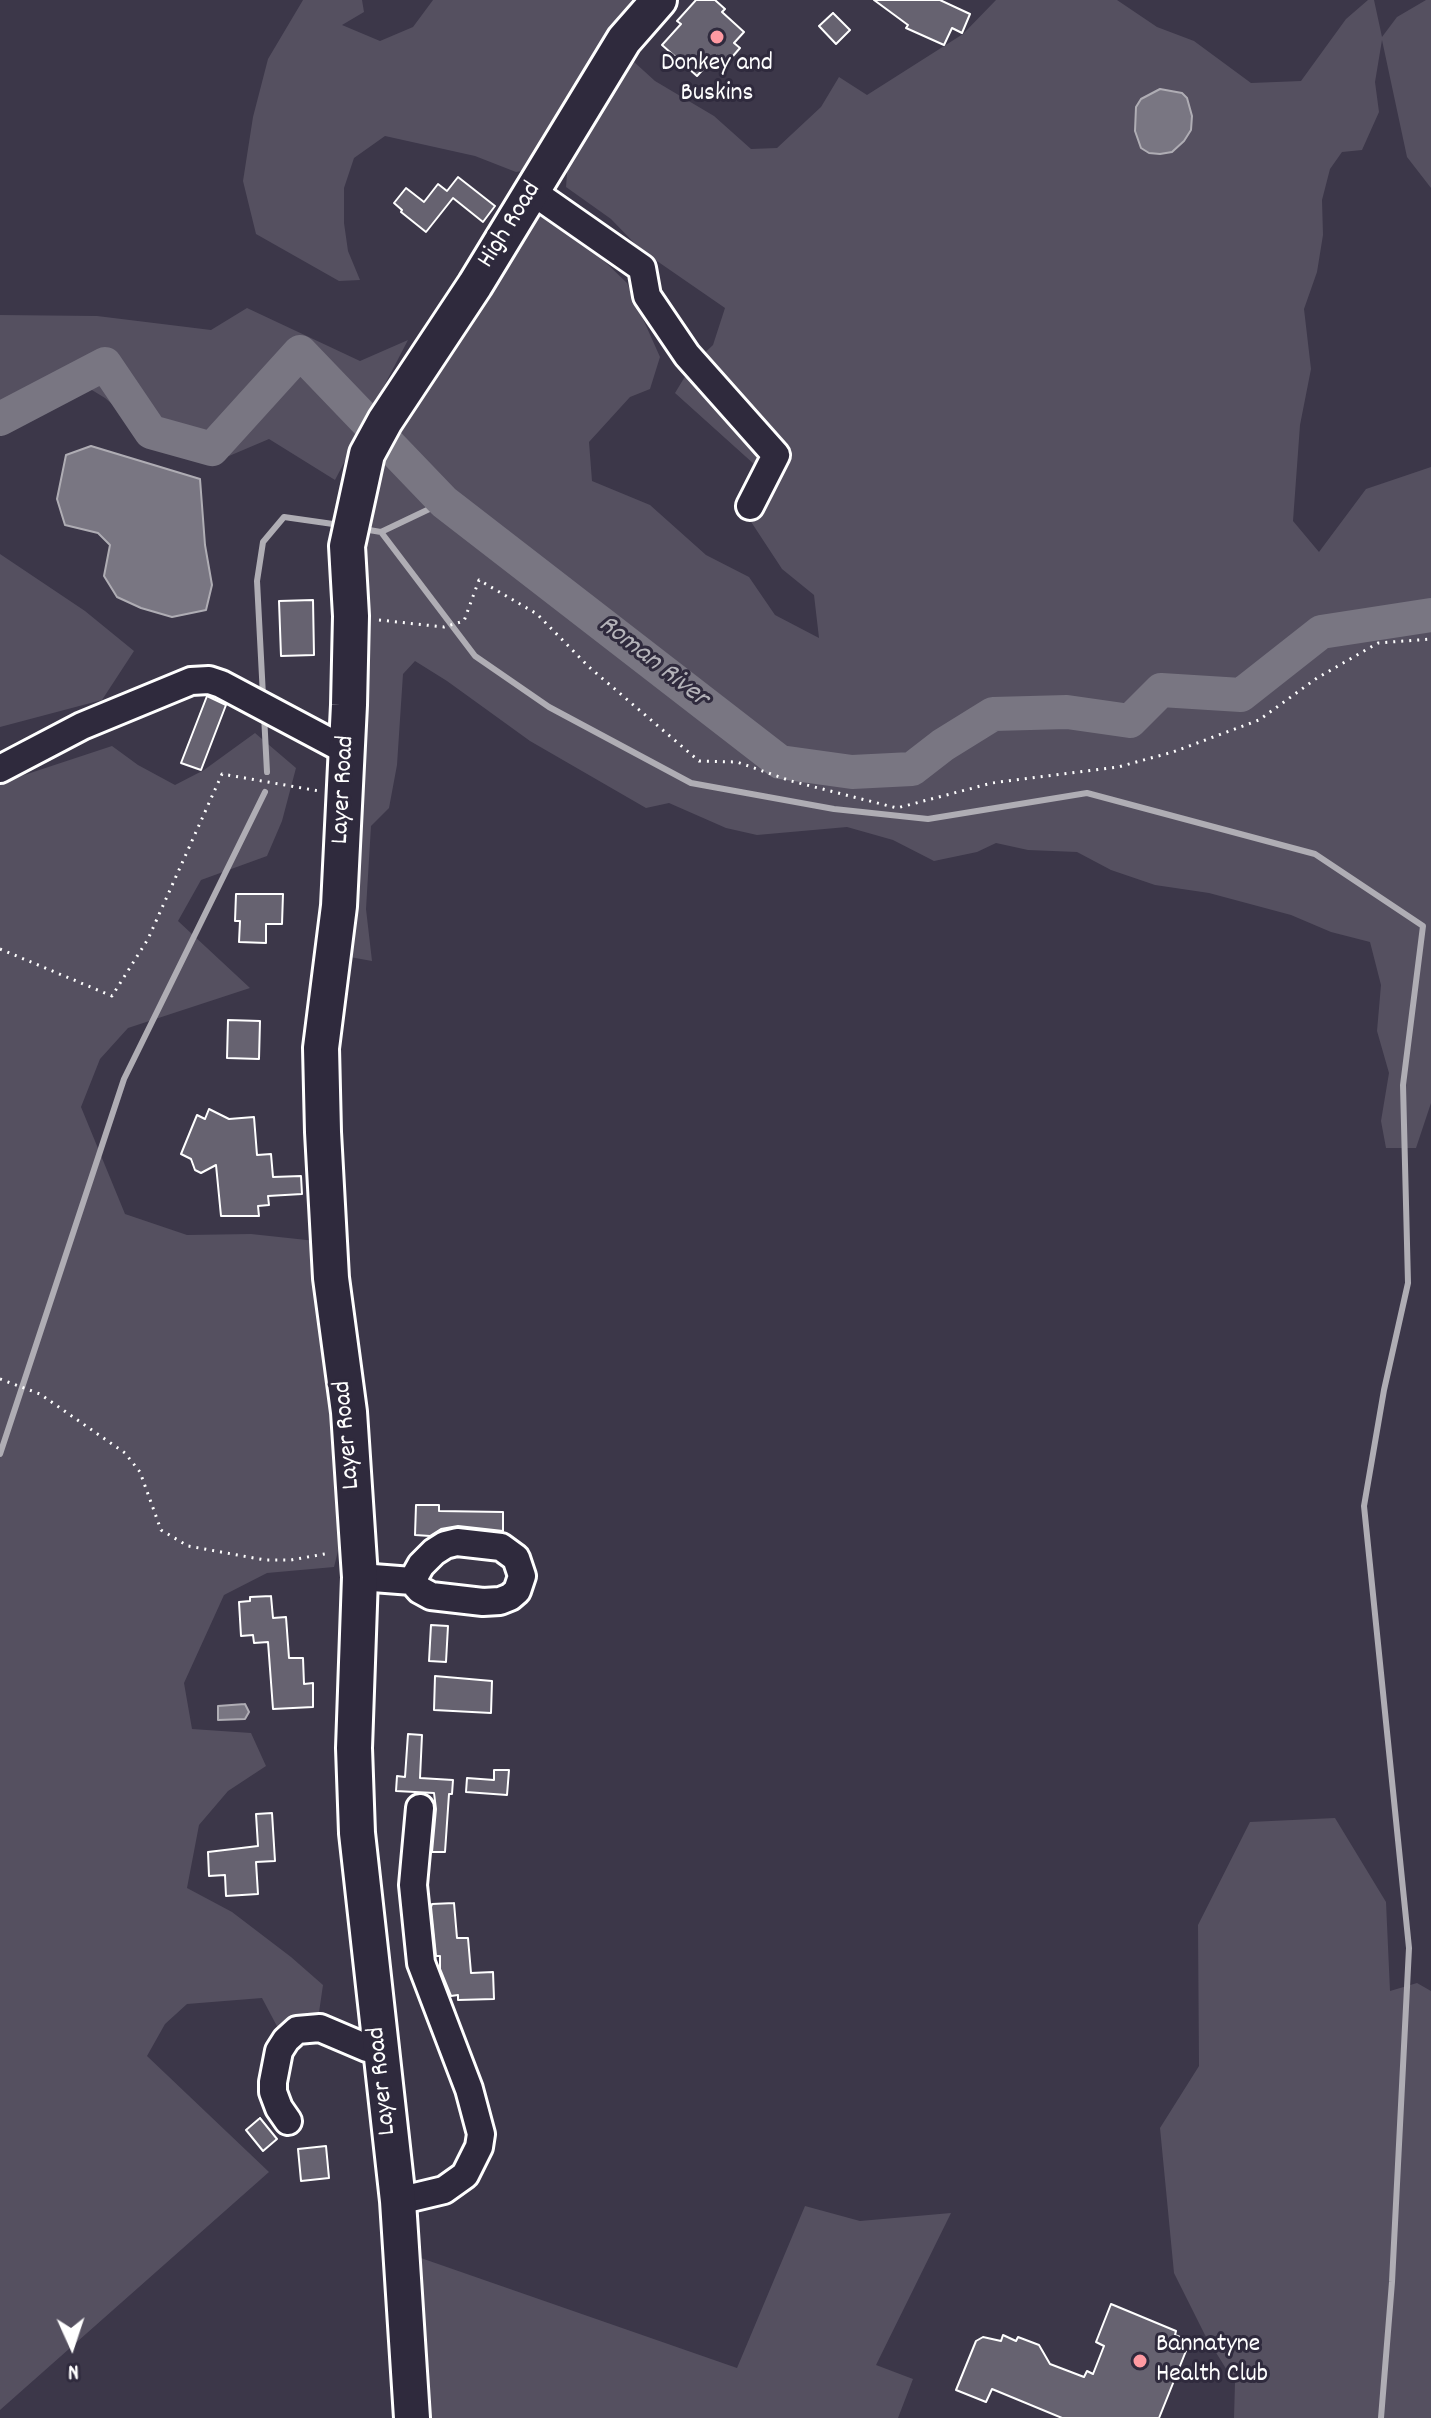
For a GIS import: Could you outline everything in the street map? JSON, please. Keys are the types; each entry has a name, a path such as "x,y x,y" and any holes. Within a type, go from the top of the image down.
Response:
{"main road":[{"name":"High Road","path":"375,439 533,192 624,40 659,0"},
{"name":"Layer Road","path":"375,439 348,559 351,616 339,906 321,1048 331,1278 349,1412 359,1562 354,1748 357,1833 398,2201 412,2418"}],"lane":[{"path":"533,192 642,268 647,296 687,355 776,455 750,506"},
{"path":"0,769 82,726 191,681 209,680 347,751"},
{"path":"359,1562 412,1581"},
{"path":"398,2201 444,2190 465,2175 479,2147 481,2134 469,2089 421,1963 413,1885 420,1808"},
{"path":"288,2121 279,2108 273,2082 279,2051 297,2030 320,2028 367,2048 380,2048"}],"path":[{"path":"351,616 444,627 464,621 479,580 537,614 589,667 699,761 737,762 791,781 897,808 992,783 1118,767 1173,752 1259,720 1317,678 1378,643 1431,639"},
{"path":"0,949 112,996 148,939 222,774 345,795"},
{"path":"0,1379 35,1392 125,1453 140,1472 161,1530 188,1546 265,1560 359,1562"}],"shaded area":[{"path":"303,0 362,0 364,12 342,25 380,41 413,27 433,0 639,0 533,169 516,172 475,156 385,136 354,158 344,188 344,223 348,251 360,280 339,281 256,234 243,181 253,117 268,59"},
{"path":"996,0 1117,0 1157,27 1194,41 1251,83 1301,81 1346,19 1368,0 1374,0 1382,37 1397,17 1431,0 1431,188 1407,157 1382,40 1375,82 1379,112 1362,150 1342,152 1330,169 1322,200 1323,235 1317,272 1304,309 1311,369 1300,425 1293,521 1319,552 1366,489 1431,467 1431,1103 1416,1148 1386,1148 1381,1121 1389,1073 1377,1031 1381,985 1370,942 1331,932 1291,915 1209,893 1155,885 1111,870 1077,852 1028,850 996,843 977,852 934,861 893,840 847,827 757,835 726,828 669,803 646,808 530,741 415,661 403,674 397,765 389,808 371,826 366,909 372,961 333,954 362,532 376,458 537,213 600,257 627,283 660,357 650,389 630,397 589,442 592,481 650,505 706,555 749,577 775,615 819,638 814,595 782,569 742,508 755,465 675,393 692,365 713,345 725,308 641,250 611,219 566,187 568,161 607,87 633,61 655,81 714,116 751,149 777,148 821,107 839,77 867,95 963,34"},
{"path":"1160,89 1182,93 1187,98 1192,116 1191,130 1184,141 1172,152 1160,154 1141,148 1135,131 1136,107 1141,99"},
{"path":"247,308 360,361 408,340 335,480 269,439 229,456 140,428 105,398 64,373 33,404 0,428 0,315 97,316 211,330"},
{"path":"91,446 200,479 205,545 212,585 206,610 172,617 117,597 104,576 110,545 98,533 65,525 57,499 66,455"},
{"path":"0,554 85,611 134,651 102,700 0,727"},
{"path":"255,733 296,768 282,821 267,856 201,880 178,921 250,988 128,1028 100,1059 81,1107 125,1214 187,1235 251,1234 316,1241 344,1463 343,1531 334,1567 267,1573 224,1595 184,1683 192,1729 251,1733 266,1766 228,1791 199,1825 187,1888 232,1912 323,1985 316,2033 279,2030 262,1998 187,2004 165,2024 147,2056 269,2172 0,2410 0,783 112,746 138,765 175,785 204,770"},
{"path":"245,1704 249,1712 245,1719 218,1720 218,1706"},
{"path":"1335,1818 1386,1902 1390,1991 1417,1983 1431,1991 1431,2418 1234,2418 1235,2383 1205,2335 1174,2273 1160,2128 1199,2066 1198,1925 1250,1822"},
{"path":"805,2206 860,2221 951,2213 876,2365 913,2379 898,2418 427,2418 418,2257 737,2368"}],"building":[{"path":"696,0 715,0 725,9 722,12 744,32 734,43 740,48 726,64 716,55 697,76 662,45 681,24 677,21"},
{"path":"874,0 940,0 970,14 962,33 952,28 944,45 906,28 908,25"},
{"path":"833,13 850,30 836,44 819,26"},
{"path":"458,177 495,206 483,222 453,198 426,232 394,203 406,188 424,202 438,184 447,191"},
{"path":"313,600 314,655 281,656 279,601"},
{"path":"207,696 226,705 201,770 181,763"},
{"path":"236,894 283,894 282,924 266,924 266,943 239,942 240,921 235,921"},
{"path":"228,1020 260,1021 259,1059 227,1058"},
{"path":"209,1109 229,1119 254,1117 257,1155 271,1154 273,1177 301,1176 302,1194 268,1196 269,1205 258,1206 259,1216 221,1216 216,1165 201,1173 195,1170 191,1159 181,1154 197,1115 205,1119"},
{"path":"416,1505 439,1505 439,1511 503,1512 503,1531 458,1526 441,1529 430,1536 415,1535"},
{"path":"271,1596 273,1618 286,1617 289,1658 303,1658 304,1684 313,1683 313,1707 273,1709 268,1642 254,1643 253,1635 241,1636 239,1602 250,1601 250,1597"},
{"path":"431,1625 448,1626 446,1662 429,1661"},
{"path":"435,1676 492,1681 491,1713 434,1710"},
{"path":"408,1734 422,1735 420,1778 453,1780 452,1794 449,1794 445,1852 432,1852 436,1809 434,1793 396,1791 397,1776 405,1777"},
{"path":"494,1770 509,1770 507,1795 466,1792 467,1778 494,1780"},
{"path":"272,1813 275,1861 256,1862 258,1894 226,1896 225,1875 209,1876 208,1852 258,1846 256,1814"},
{"path":"454,1903 457,1938 468,1938 471,1973 493,1972 494,1999 458,2000 458,1995 451,1996 440,1969 440,1956 436,1956 431,1907 432,1904"},
{"path":"260,2118 277,2139 263,2151 246,2130"},
{"path":"326,2146 329,2178 301,2181 298,2149"},
{"name":"Bannatyne Health Club","path":"1111,2304 1176,2331 1175,2335 1190,2341 1159,2418 1062,2418 992,2389 986,2402 956,2390 976,2341 983,2337 1001,2341 1003,2335 1016,2341 1018,2337 1039,2345 1050,2364 1084,2377 1087,2371 1093,2374 1104,2346 1096,2342"}],"waterway":[{"name":"Roman River","path":"0,419 105,364 151,432 212,449 300,352 444,502 780,762 852,772 912,769 943,745 993,714 1067,712 1130,721 1161,690 1241,695 1321,632 1431,615"},
{"path":"363,529 381,532 444,502"},
{"path":"263,696 257,581 263,542 284,517 340,525"},
{"path":"381,532 475,656 549,707 691,783 834,809 928,819 1087,793 1315,854 1423,926 1403,1085 1408,1283 1384,1390 1364,1506 1409,1948 1392,2282 1381,2418"},
{"path":"264,715 267,772"},
{"path":"0,1454 124,1079 265,792"}],"place":[{"name":"Donkey and Buskins","path":"717,37"},
{"name":"Bannatyne Health Club","path":"1140,2361"}]}
